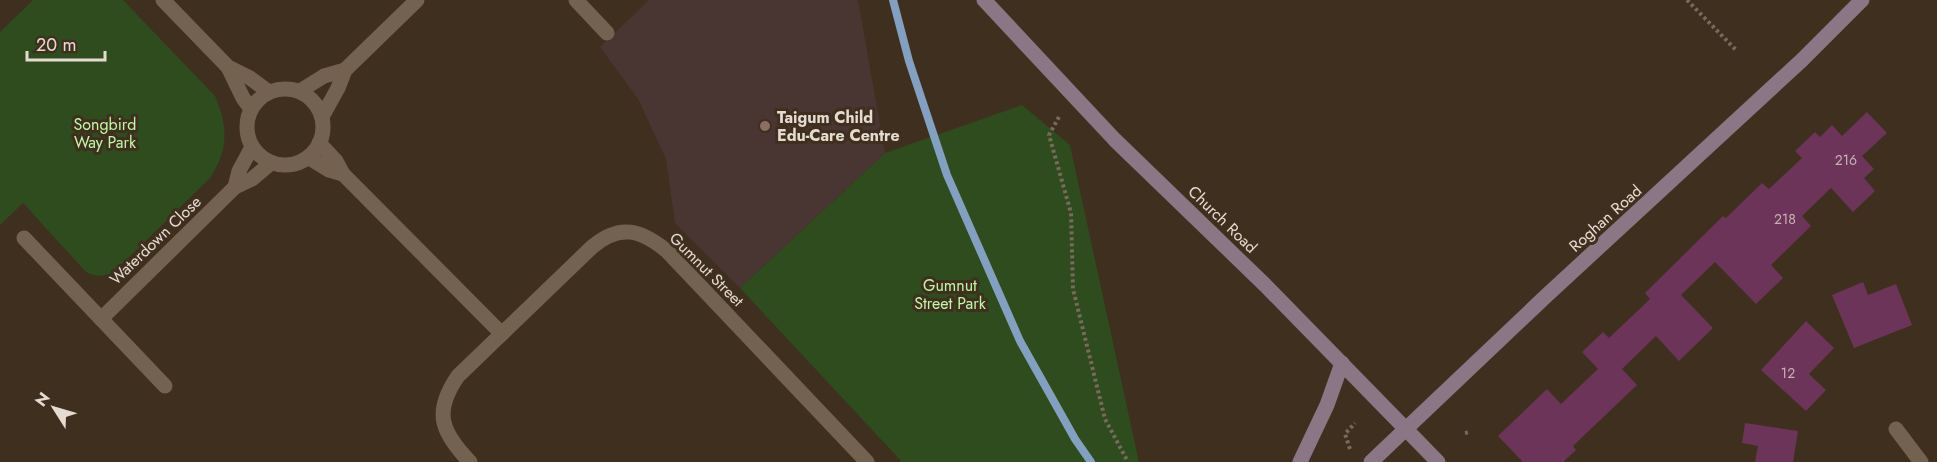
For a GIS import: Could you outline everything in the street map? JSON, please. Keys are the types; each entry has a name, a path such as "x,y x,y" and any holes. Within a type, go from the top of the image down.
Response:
{"main road":[{"name":"Church Road","path":"984,0 1115,140 1265,285 1438,462"},
{"name":"Roghan Road","path":"1371,462 1546,296 1802,60 1862,0"},
{"path":"1300,462 1324,412 1342,363"}],"street":[{"path":"163,0 228,67 251,109"},
{"path":"322,117 345,70 417,0"},
{"path":"576,0 607,33"},
{"path":"228,67 250,78 269,92"},
{"path":"300,91 324,76 345,70"},
{"path":"290,89 300,91 317,106 322,117 320,143 308,157 297,163 271,163 260,157 252,147 246,128 247,118 259,99 269,92 290,89"},
{"path":"320,143 336,161 343,174 502,334"},
{"name":"Waterdown Close","path":"235,187 239,171 252,147"},
{"path":"308,157 329,170 343,174"},
{"name":"Waterdown Close","path":"101,319 235,187 252,179 271,163"},
{"name":"Gumnut Street","path":"470,462 449,438 445,428 442,416 443,403 450,387 458,376 601,239 624,232 636,232 646,236 667,251 867,462"},
{"path":"24,238 165,386"},
{"path":"1896,429 1922,462"}],"path":[{"path":"1687,0 1737,51"},
{"path":"1059,117 1048,135 1071,213 1073,289 1104,419 1128,462"},
{"path":"1345,435 1355,423"},
{"path":"1336,428 1345,435 1350,449"}],"shaded area":[{"name":"Taigum Child Edu-Care Centre","path":"649,0 858,0 885,153 740,288 675,223 666,159 638,99 600,47"}],"green space":[{"name":"Songbird Way Park","path":"33,0 123,0 215,96 222,118 225,138 221,157 210,178 114,272 106,275 96,276 86,272 23,203 0,225 0,32"},
{"name":"Gumnut Street Park","path":"1022,105 1070,145 1139,462 902,462 740,288 885,153"}],"building":[{"path":"1867,112 1887,133 1862,156 1874,169 1864,178 1875,191 1853,212 1831,188 1802,216 1811,226 1771,265 1783,278 1756,304 1715,262 1681,295 1713,328 1679,361 1656,336 1622,369 1637,385 1573,446 1576,450 1563,462 1523,462 1498,436 1547,389 1561,404 1598,369 1582,352 1603,332 1609,338 1650,299 1645,293 1723,216 1726,218 1762,183 1769,189 1802,158 1795,151 1815,132 1820,137 1832,125 1842,136"},
{"path":"1863,282 1868,295 1896,284 1912,325 1854,348 1832,295"},
{"path":"1806,321 1834,348 1809,374 1826,390 1806,411 1761,370"},
{"path":"1745,423 1798,431 1793,462 1755,462 1758,446 1742,443"}],"waterway":[{"path":"893,0 909,61 947,175 1020,341 1075,439 1091,462"}],"place":[{"name":"Taigum Child Edu-Care Centre","path":"765,126"}]}
